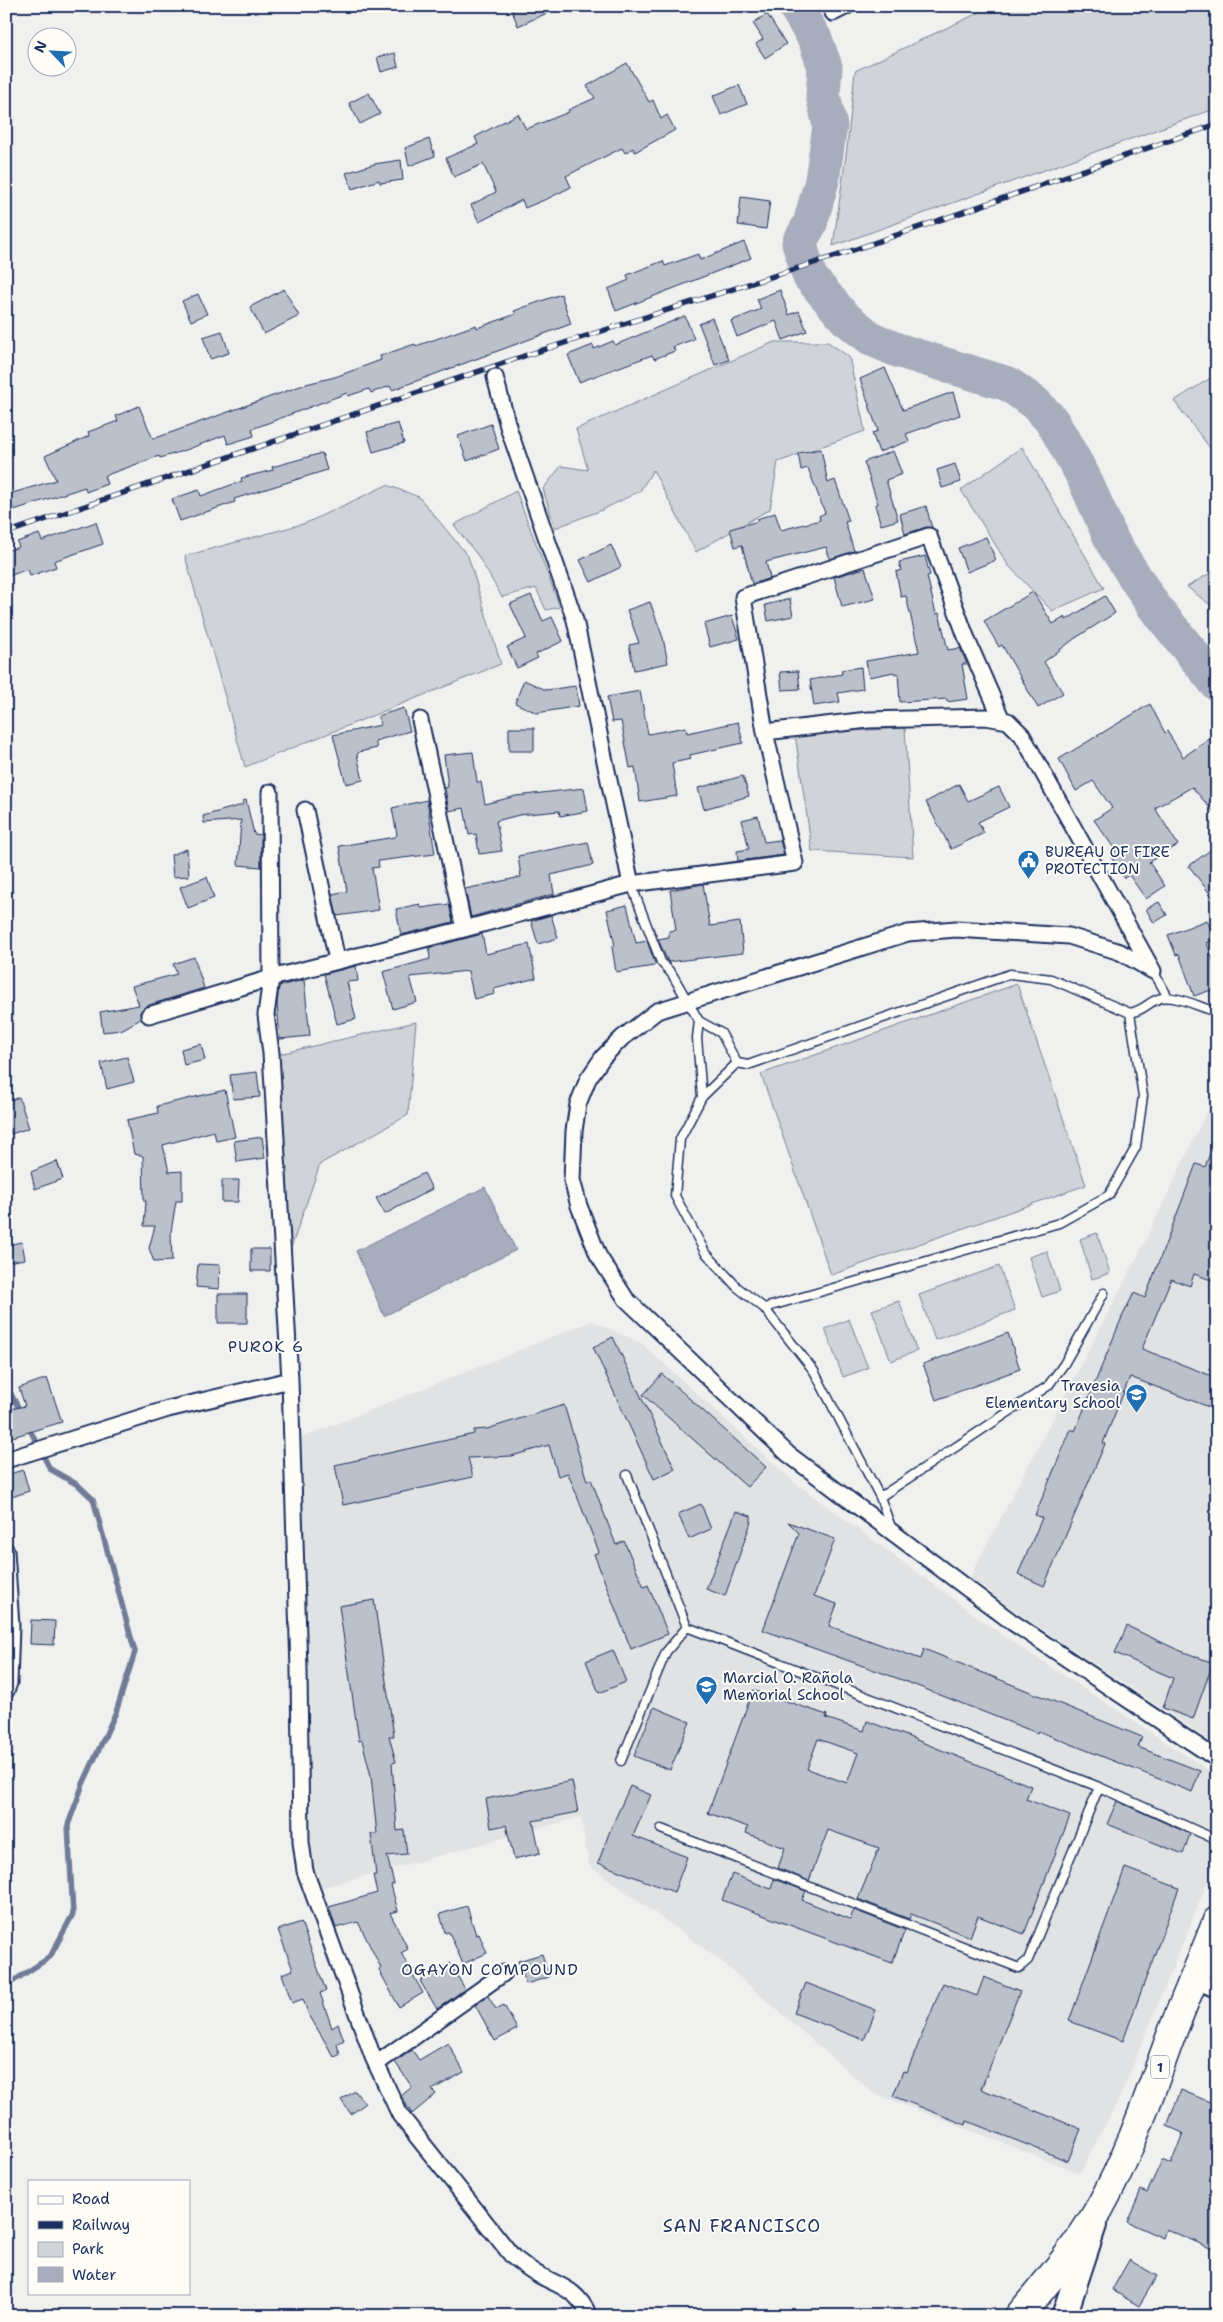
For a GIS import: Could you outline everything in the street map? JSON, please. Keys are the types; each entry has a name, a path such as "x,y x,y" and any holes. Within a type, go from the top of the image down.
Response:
{"highway":[{"name":"1","path":"1019,2316 1045,2285 1098,2211 1138,2129 1192,1979 1217,1921"}],"main road":[{"path":"1064,2316 1098,2211"}],"street":[{"path":"833,13 847,6"},
{"path":"495,377 509,430 575,620 631,884"},
{"path":"149,1015 336,960 464,929 631,884 795,863 765,732 743,597 929,536 968,642 1002,720"},
{"path":"765,732 868,720 986,717 1008,721 1022,735 1153,971"},
{"path":"420,720 464,929"},
{"path":"270,792 271,978 266,1015 272,1052 290,1380 299,1670 301,1842 306,1871 376,2064 400,2115 513,2257 538,2274 565,2287 583,2302 589,2316"},
{"path":"305,810 336,960"},
{"path":"1153,971 1120,952 1069,936 956,929 908,933 656,1011 622,1038 603,1058 588,1079 578,1104 574,1131 572,1180 589,1234 598,1255 626,1299 788,1454 1012,1622 1217,1759"},
{"path":"6,1460 168,1409 290,1380"},
{"path":"6,1551 10,1626 9,1683 6,1691"},
{"path":"376,2064 504,1973"},
{"path":"1192,1979 1217,1990"}],"lane":[{"path":"631,884 661,962 688,1000 699,1021 721,1033 737,1063"},
{"path":"1153,971 1168,997"},
{"path":"737,1063 748,1065 770,1059 1010,974 1051,979 1130,1013 1143,1010 1156,1000 1168,997 1217,1012"},
{"path":"764,1308 1059,1223 1109,1195 1136,1147 1143,1096 1130,1013"},
{"path":"699,1021 697,1038 702,1097"},
{"path":"737,1063 702,1097 680,1140 675,1196 705,1252 737,1287 764,1308 814,1371 880,1497 895,1536"},
{"path":"880,1497 1048,1386 1064,1364 1104,1293"},
{"path":"627,1475 687,1627 1099,1787 1217,1840"},
{"path":"621,1762 666,1652 687,1627"},
{"path":"661,1828 1019,1968 1028,1960 1099,1787"}],"shaded area":[{"name":"Travesia Elementary School","path":"1217,1090 1217,1745 1018,1613 970,1577 1140,1252"},
{"name":"Marcial O. Rañola Memorial School","path":"592,1321 641,1343 794,1482 1002,1635 1217,1776 1217,1859 1121,2095 1080,2173 873,2093 721,1961 589,1865 581,1817 320,1888 309,1849 299,1439"}],"green space":[{"path":"993,6 1217,6 1217,108 833,246 847,148 855,71"},
{"path":"774,342 828,342 849,357 865,431 778,462 770,509 696,552 653,470 640,491 602,510 555,528 543,489 561,466 588,470 576,429"},
{"path":"1217,374 1217,457 1174,401"},
{"path":"1022,447 1104,588 1052,611 1008,565 961,490"},
{"path":"387,485 419,497 468,556 501,664 245,767 185,556 306,523"},
{"path":"516,491 560,607 546,610 536,588 502,597 478,556 454,525"},
{"path":"1217,569 1217,610 1187,587"},
{"path":"905,728 913,857 812,851 795,734"},
{"path":"1017,984 1086,1185 831,1275 761,1074"},
{"path":"416,1022 408,1115 320,1164 291,1248 279,1054"},
{"path":"1097,1233 1110,1273 1092,1279 1080,1239"},
{"path":"1047,1251 1060,1291 1042,1297 1029,1257"},
{"path":"999,1266 1015,1310 935,1340 919,1295"},
{"path":"899,1301 917,1351 891,1361 872,1310"},
{"path":"849,1319 868,1368 843,1377 825,1329"}],"water":[{"path":"485,1187 516,1250 384,1316 356,1251"}],"building":[{"path":"510,6 563,6 518,26"},
{"path":"767,14 786,44 765,58 756,44 763,39 753,23"},
{"path":"395,53 398,67 381,72 377,57"},
{"path":"627,63 649,102 653,100 661,119 667,115 675,130 635,152 633,148 625,153 622,148 566,176 571,187 549,198 525,208 522,200 479,222 471,205 496,192 483,164 454,177 446,158 478,144 475,137 518,114 526,129 569,112 568,110 595,98 587,86"},
{"path":"739,85 747,104 721,115 713,96"},
{"path":"369,93 380,114 360,124 349,103"},
{"path":"429,139 435,156 409,166 405,148"},
{"path":"401,160 403,180 380,183 379,180 352,189 346,173 374,164"},
{"path":"741,197 770,201 766,229 738,225"},
{"path":"744,242 751,258 616,311 608,289 629,280 627,275 663,261 665,266 698,254 700,260"},
{"path":"284,289 299,316 264,334 250,307"},
{"path":"780,290 789,315 799,311 807,331 783,340 776,321 737,337 731,321 761,309 757,299"},
{"path":"198,294 207,314 191,321 182,301"},
{"path":"561,294 571,324 392,390 390,386 371,393 369,389 348,396 347,393 252,429 254,436 228,444 225,435 186,450 160,458 159,456 104,476 107,484 86,492 85,487 14,510 9,494 56,480 45,456 89,436 88,432 118,421 116,416 139,406 153,439 306,384 335,377 381,360 380,356 415,344 416,346 476,325 477,328 516,314 514,311"},
{"path":"685,316 694,339 673,347 675,351 654,359 652,355 579,382 568,355 593,345 594,349 613,341 615,345"},
{"path":"712,318 729,360 715,365 699,324"},
{"path":"222,331 229,353 210,359 203,337"},
{"path":"885,368 903,410 953,392 960,415 906,434 909,441 879,452 872,433 878,431 860,379"},
{"path":"398,423 404,443 373,452 367,432"},
{"path":"491,424 499,449 467,461 458,436"},
{"path":"821,449 828,483 835,480 849,521 845,522 854,551 830,559 826,547 766,562 770,578 752,584 742,545 735,547 730,529 758,521 757,519 775,513 781,530 820,520 819,516 825,513 808,468 801,470 798,453"},
{"path":"893,451 902,474 886,480 898,520 881,525 875,505 878,504 864,462"},
{"path":"322,453 327,470 234,499 235,502 180,521 172,499 199,490 201,496 242,481 241,478 273,470 272,467"},
{"path":"955,464 961,482 942,488 937,470"},
{"path":"926,506 932,528 926,527 905,534 900,514"},
{"path":"96,522 103,544 54,561 56,567 30,576 28,569 6,577 6,551 19,547 17,542 39,534 42,541"},
{"path":"986,537 996,560 967,572 958,548"},
{"path":"611,545 621,567 591,582 580,560"},
{"path":"925,556 930,575 927,576 936,614 939,613 948,650 960,648 967,664 962,664 968,699 947,702 947,699 900,702 898,673 895,674 894,672 869,677 866,661 919,652 906,596 901,597 896,572 901,570 899,562"},
{"path":"865,568 875,599 842,607 834,577"},
{"path":"1033,592 1053,624 1065,617 1066,620 1105,596 1115,613 1074,639 1044,662 1063,693 1038,708 1002,645 999,647 984,621"},
{"path":"531,595 543,621 552,617 563,641 536,654 538,658 517,668 507,647 526,638 510,604"},
{"path":"790,599 793,616 768,621 765,605"},
{"path":"650,602 663,638 668,663 634,670 629,645 639,643 627,610"},
{"path":"732,616 739,639 710,647 704,624"},
{"path":"861,667 863,689 838,693 840,702 814,706 810,680 842,674 841,670"},
{"path":"798,671 800,689 782,690 780,672"},
{"path":"524,680 546,690 576,686 579,706 537,713 515,703"},
{"path":"640,691 648,734 686,727 687,733 738,722 743,743 690,755 691,759 672,763 677,796 640,802 635,767 630,768 621,721 612,722 607,697"},
{"path":"1150,704 1165,733 1167,731 1183,757 1217,734 1217,816 1192,787 1155,808 1178,845 1149,862 1165,886 1146,899 1129,875 1124,878 1110,855 1116,851 1094,820 1112,808 1093,781 1076,791 1059,759"},
{"path":"404,708 410,731 375,741 377,748 359,752 357,755 363,780 346,784 333,735 381,725 378,716"},
{"path":"509,728 534,728 534,751 509,751"},
{"path":"473,752 477,782 481,782 485,804 516,796 584,788 588,811 560,816 559,811 519,815 496,821 502,851 479,854 476,834 469,835 464,808 449,811 445,788 448,787 444,755"},
{"path":"743,776 749,796 704,809 698,788"},
{"path":"959,784 968,801 999,787 1009,807 978,822 984,833 951,849 926,802"},
{"path":"246,800 254,834 261,835 261,867 238,865 241,820 204,823 203,816 242,805 243,801"},
{"path":"427,800 435,854 378,861 379,867 372,868 379,910 337,916 332,894 347,891 339,846 395,837 397,835 392,808"},
{"path":"758,816 764,842 780,840 784,855 738,861 737,851 749,849 742,820"},
{"path":"588,842 593,865 551,875 554,894 471,917 465,889 521,877 518,856"},
{"path":"1217,845 1217,903 1189,866"},
{"path":"187,849 189,876 173,877 171,855"},
{"path":"207,877 214,898 188,908 180,887"},
{"path":"703,884 710,926 740,922 743,953 668,962 658,939 669,937 669,931 676,930 670,890"},
{"path":"1159,902 1167,915 1154,923 1146,909"},
{"path":"420,904 421,908 449,904 453,922 401,935 396,909"},
{"path":"627,905 636,943 647,941 655,963 654,966 616,972 612,947 615,946 607,910"},
{"path":"551,915 558,938 538,944 531,921"},
{"path":"1207,920 1215,940 1207,943 1217,971 1217,988 1194,996 1179,954 1176,955 1168,935"},
{"path":"482,934 486,954 529,944 536,978 494,989 495,994 474,999 468,971 410,977 417,1002 393,1009 383,972 430,959 429,948"},
{"path":"194,957 204,988 146,1006 140,1012 141,1019 121,1030 103,1032 100,1012 139,1005 132,986 177,974 173,964"},
{"path":"356,966 358,981 347,982 356,1019 337,1024 324,974"},
{"path":"304,980 310,1036 280,1039 277,1004 279,986"},
{"path":"201,1044 205,1060 184,1065 181,1049"},
{"path":"127,1057 134,1082 107,1089 101,1063"},
{"path":"257,1072 260,1097 233,1099 230,1075"},
{"path":"225,1090 235,1137 216,1141 214,1131 163,1145 169,1172 182,1171 182,1201 176,1201 171,1232 172,1261 154,1262 149,1248 155,1226 144,1226 146,1201 144,1201 143,1156 134,1154 127,1120 158,1113 157,1106"},
{"path":"19,1097 29,1128 11,1134 6,1120 6,1102"},
{"path":"262,1137 265,1158 237,1162 234,1141"},
{"path":"1215,1139 1217,1282 1194,1274 1190,1286 1171,1279 1142,1349 1217,1378 1217,1410 1130,1377 1103,1443 1105,1444 1044,1586 1018,1574 1042,1518 1035,1515 1071,1429 1075,1431 1122,1317 1134,1293 1145,1298 1196,1164 1205,1167"},
{"path":"57,1161 63,1179 35,1189 31,1172"},
{"path":"424,1173 432,1189 385,1214 376,1198"},
{"path":"222,1180 239,1180 238,1202 222,1202"},
{"path":"22,1242 25,1259 8,1262 6,1245"},
{"path":"251,1249 270,1249 270,1271 251,1271"},
{"path":"198,1264 220,1265 219,1289 196,1287"},
{"path":"218,1294 247,1294 247,1323 218,1323"},
{"path":"1008,1333 1020,1369 936,1400 923,1364"},
{"path":"613,1337 675,1469 654,1479 593,1347"},
{"path":"662,1374 766,1467 747,1487 643,1395"},
{"path":"47,1378 62,1422 6,1439 6,1410 25,1406 19,1388"},
{"path":"564,1405 587,1481 591,1479 616,1545 624,1541 644,1587 648,1585 668,1634 631,1649 594,1554 599,1552 568,1473 558,1476 549,1445 512,1456 468,1458 473,1477 343,1505 335,1465 474,1434 474,1430 487,1429"},
{"path":"23,1470 29,1491 6,1499 6,1475"},
{"path":"701,1504 711,1529 689,1539 678,1514"},
{"path":"736,1511 751,1516 751,1522 725,1596 706,1589"},
{"path":"788,1522 835,1539 814,1596 837,1604 829,1626 921,1659 924,1649 1142,1737 1138,1747 1200,1771 1192,1792 1038,1731 1037,1733 902,1680 763,1630 799,1533"},
{"path":"374,1600 394,1736 389,1736 396,1762 392,1763 397,1831 404,1830 407,1854 387,1856 394,1884 391,1885 398,1911 390,1913 408,1949 401,1953 423,1993 399,2007 379,1970 381,1968 358,1922 336,1928 329,1907 377,1893 373,1875 376,1875 371,1834 377,1834 371,1776 362,1740 359,1741 339,1606"},
{"path":"31,1620 55,1621 54,1645 30,1644"},
{"path":"1127,1626 1176,1649 1213,1663 1193,1719 1163,1708 1173,1678 1115,1653"},
{"path":"613,1650 626,1682 599,1693 586,1661"},
{"path":"753,1690 827,1715 826,1718 864,1731 867,1721 899,1733 1031,1786 1026,1799 1070,1816 1024,1934 978,1916 970,1937 911,1914 909,1919 858,1899 879,1848 828,1830 809,1881 778,1868 785,1848 746,1833 748,1827 708,1813","holes":["818,1739 858,1753 847,1783 807,1769"]},
{"path":"654,1707 690,1722 670,1770 634,1756"},
{"path":"572,1781 578,1812 533,1821 540,1853 514,1859 506,1825 491,1828 486,1799"},
{"path":"630,1786 651,1795 633,1836 687,1857 674,1892 598,1863"},
{"path":"1117,1801 1190,1834 1183,1854 1107,1824"},
{"path":"1125,1868 1179,1888 1123,2041 1069,2021"},
{"path":"732,1874 771,1889 774,1879 806,1891 802,1900 850,1919 854,1910 905,1930 892,1963 722,1900"},
{"path":"467,1906 476,1935 479,1934 487,1953 463,1964 449,1932 445,1933 440,1914"},
{"path":"301,1922 326,1991 320,1993 332,2028 338,2024 344,2040 337,2044 340,2055 334,2057 308,2013 303,1999 292,2003 282,1974 293,1970 278,1930"},
{"path":"542,1954 549,1977 526,1984 518,1961"},
{"path":"450,1963 465,1989 437,2009 420,1981"},
{"path":"984,1977 1020,1991 981,2089 1081,2129 1068,2161 967,2121 966,2125 893,2096 903,2071 907,2072 943,1983 977,1996"},
{"path":"806,1983 876,2010 864,2040 794,2013"},
{"path":"488,1996 496,2009 504,2005 517,2029 495,2041 475,2005"},
{"path":"448,2043 464,2072 432,2090 436,2094 412,2114 401,2096 412,2087 395,2062 412,2050 419,2060"},
{"path":"1181,2090 1217,2105 1217,2251 1166,2229 1163,2238 1127,2222 1141,2190 1147,2193 1162,2160 1171,2164 1183,2133 1167,2126"},
{"path":"355,2091 365,2104 351,2114 341,2100"},
{"path":"1129,2260 1157,2276 1139,2306 1112,2290"}],"waterway":[{"path":"795,6 815,39 825,67 823,95 830,126 822,180 810,224 799,243 810,277 845,318 872,339 897,350 1008,384 1035,403 1052,421 1083,476 1113,543 1153,605 1217,684"},
{"path":"6,1385 22,1414"},
{"path":"6,1986 50,1957 73,1914 68,1825 83,1784 116,1712 135,1652 93,1499 78,1485 50,1469 28,1426"}],"railway":[{"path":"6,533 524,356 839,255 1217,124"}],"place":[{"name":"BUREAU OF FIRE PROTECTION","path":"1029,880"},
{"name":"Travesia Elementary School","path":"1136,1414"},
{"name":"Marcial O. Rañola Memorial School","path":"707,1706"}],"district":[{"name":"PUROK 6","path":"266,1346"},
{"name":"OGAYON COMPOUND","path":"490,1969"},
{"name":"SAN FRANCISCO","path":"742,2226"}]}
